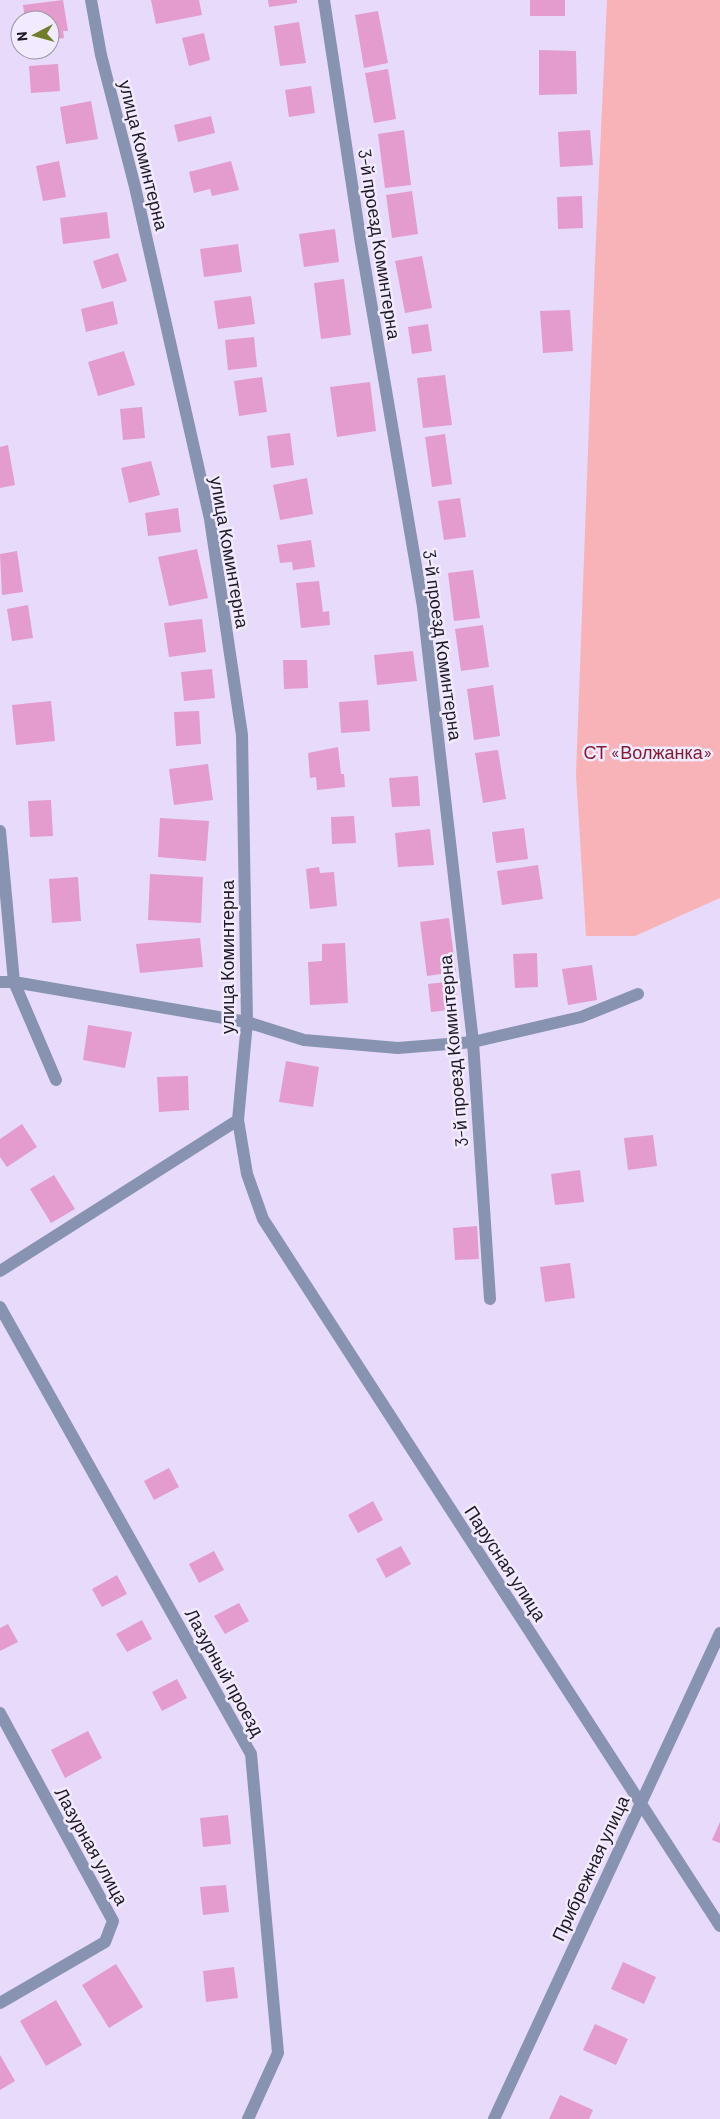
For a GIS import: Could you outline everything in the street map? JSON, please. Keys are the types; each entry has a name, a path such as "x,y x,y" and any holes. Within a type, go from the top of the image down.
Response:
{"street":[{"name":"улица Коминтерна","path":"91,0 101,55 135,186 212,538 242,735 246,1022 238,1120 247,1174 263,1219"},
{"name":"3-й проезд Коминтерна","path":"324,0 361,244 423,607 473,1042 490,1299"},
{"path":"0,831 14,982 56,1080"},
{"path":"0,982 14,982 246,1022 304,1040 398,1048 473,1042 581,1017 638,994"},
{"path":"0,1270 238,1120"},
{"name":"Парусная улица","path":"263,1219 720,1926"},
{"name":"Лазурный проезд","path":"0,1308 251,1754 278,2053 248,2119"},
{"name":"Прибрежная улица","path":"494,2119 639,1803 720,1633"},
{"name":"Лазурная улица","path":"0,1713 114,1921 105,1942 0,2003"}],"green space":[{"name":"СТ «Волжанка»","path":"607,0 720,0 720,898 635,936 586,936 576,775 595,261"}],"building":[{"path":"63,0 68,31 63,31 64,38 60,39 60,10 24,10 23,5"},
{"path":"151,0 199,0 202,15 156,24"},
{"path":"268,0 297,0 297,3 269,7"},
{"path":"530,0 565,0 565,16 530,16"},
{"path":"378,11 388,63 364,68 355,15"},
{"path":"299,22 306,63 280,66 274,26"},
{"path":"204,33 210,60 189,66 182,38"},
{"path":"539,50 576,51 577,94 539,95"},
{"path":"58,64 60,91 31,93 29,66"},
{"path":"388,69 396,119 374,123 365,73"},
{"path":"311,86 315,113 289,117 285,90"},
{"path":"91,101 98,139 66,144 60,107"},
{"path":"211,116 215,133 178,142 174,125"},
{"path":"404,130 411,185 385,188 378,134"},
{"path":"590,130 593,165 560,167 558,132"},
{"path":"59,161 66,197 43,201 36,166"},
{"path":"231,161 239,190 212,196 210,189 194,193 189,172"},
{"path":"412,191 418,234 392,238 386,195"},
{"path":"582,196 583,228 558,229 557,197"},
{"path":"107,212 110,238 63,244 60,218"},
{"path":"335,229 339,262 304,267 299,234"},
{"path":"238,244 242,272 204,277 200,249"},
{"path":"118,253 127,281 102,289 93,261"},
{"path":"422,256 432,308 405,313 395,261"},
{"path":"344,279 351,335 321,339 314,283"},
{"path":"251,296 255,324 218,329 214,301"},
{"path":"113,301 118,324 86,332 81,309"},
{"path":"570,310 573,351 543,353 540,311"},
{"path":"428,324 432,351 412,354 408,327"},
{"path":"254,337 257,367 228,370 225,340"},
{"path":"124,351 135,385 98,396 88,362"},
{"path":"445,375 452,425 423,428 417,378"},
{"path":"262,377 267,412 239,416 234,381"},
{"path":"370,382 376,431 337,437 330,387"},
{"path":"142,407 145,438 123,440 120,409"},
{"path":"290,433 294,465 271,468 267,436"},
{"path":"445,434 452,484 432,487 425,437"},
{"path":"8,445 15,485 0,488 0,447"},
{"path":"151,461 160,495 129,503 121,468"},
{"path":"307,478 313,514 280,520 273,485"},
{"path":"460,498 466,537 444,540 438,501"},
{"path":"178,508 181,532 148,536 145,513"},
{"path":"311,540 315,567 293,570 292,562 280,563 277,545"},
{"path":"197,549 208,598 169,606 158,557"},
{"path":"17,551 23,592 2,595 0,554"},
{"path":"473,570 480,618 454,621 448,573"},
{"path":"319,581 323,612 329,611 330,625 301,628 296,583"},
{"path":"28,605 33,638 12,641 7,609"},
{"path":"202,619 206,652 169,657 164,623"},
{"path":"483,625 489,667 461,671 455,629"},
{"path":"413,651 417,681 377,685 374,655"},
{"path":"283,660 307,660 308,688 284,689"},
{"path":"212,669 215,698 184,701 181,672"},
{"path":"493,685 500,736 474,740 467,689"},
{"path":"368,700 370,731 341,733 339,702"},
{"path":"51,701 55,741 16,745 12,705"},
{"path":"199,711 201,744 176,746 174,712"},
{"path":"338,747 341,774 344,774 345,787 317,790 316,777 310,778 308,753"},
{"path":"498,750 506,799 483,803 475,753"},
{"path":"208,764 213,800 174,805 169,769"},
{"path":"418,776 420,806 392,807 389,778"},
{"path":"51,800 53,836 30,837 28,801"},
{"path":"354,816 356,843 332,844 331,817"},
{"path":"160,818 209,821 206,861 158,857"},
{"path":"524,828 528,859 496,863 492,832"},
{"path":"430,829 434,865 398,867 395,833"},
{"path":"538,865 543,899 502,905 497,871"},
{"path":"319,867 320,873 334,872 337,906 310,909 306,869"},
{"path":"150,874 203,877 201,923 148,920"},
{"path":"78,877 81,921 52,923 49,879"},
{"path":"449,918 456,972 427,976 420,922"},
{"path":"200,938 203,967 140,973 136,944"},
{"path":"345,943 348,1003 310,1005 308,962 322,961 322,944"},
{"path":"537,953 538,987 515,988 513,954"},
{"path":"592,965 597,1000 568,1005 562,969"},
{"path":"455,981 458,1009 431,1012 428,984"},
{"path":"88,1025 132,1032 125,1068 83,1060"},
{"path":"286,1061 319,1067 313,1107 279,1102"},
{"path":"188,1076 189,1110 159,1112 157,1077"},
{"path":"22,1124 37,1147 7,1167 0,1157 0,1139"},
{"path":"653,1135 657,1166 628,1170 624,1138"},
{"path":"580,1170 584,1202 555,1205 551,1174"},
{"path":"54,1175 75,1209 51,1223 30,1189"},
{"path":"477,1226 479,1259 455,1260 453,1228"},
{"path":"570,1263 575,1298 545,1302 540,1267"},
{"path":"169,1468 179,1487 154,1500 144,1481"},
{"path":"373,1501 383,1520 358,1533 348,1515"},
{"path":"401,1546 411,1564 386,1578 376,1559"},
{"path":"214,1551 224,1570 199,1583 189,1564"},
{"path":"117,1575 127,1594 102,1607 92,1589"},
{"path":"239,1603 249,1621 225,1634 214,1616"},
{"path":"142,1620 152,1639 127,1652 116,1634"},
{"path":"8,1624 18,1642 0,1651 0,1628"},
{"path":"177,1679 187,1698 162,1711 152,1692"},
{"path":"88,1731 102,1758 65,1778 51,1750"},
{"path":"228,1815 231,1844 203,1847 200,1818"},
{"path":"720,1822 720,1843 712,1840"},
{"path":"226,1885 229,1912 203,1915 200,1887"},
{"path":"623,1962 656,1977 644,2004 611,1989"},
{"path":"116,1964 143,2007 109,2028 82,1985"},
{"path":"234,1967 238,1998 206,2002 203,1971"},
{"path":"56,2000 82,2045 46,2066 20,2021"},
{"path":"595,2024 628,2039 616,2065 583,2050"},
{"path":"0,2055 15,2081 0,2090"},
{"path":"560,2095 593,2110 589,2119 549,2119"}]}
